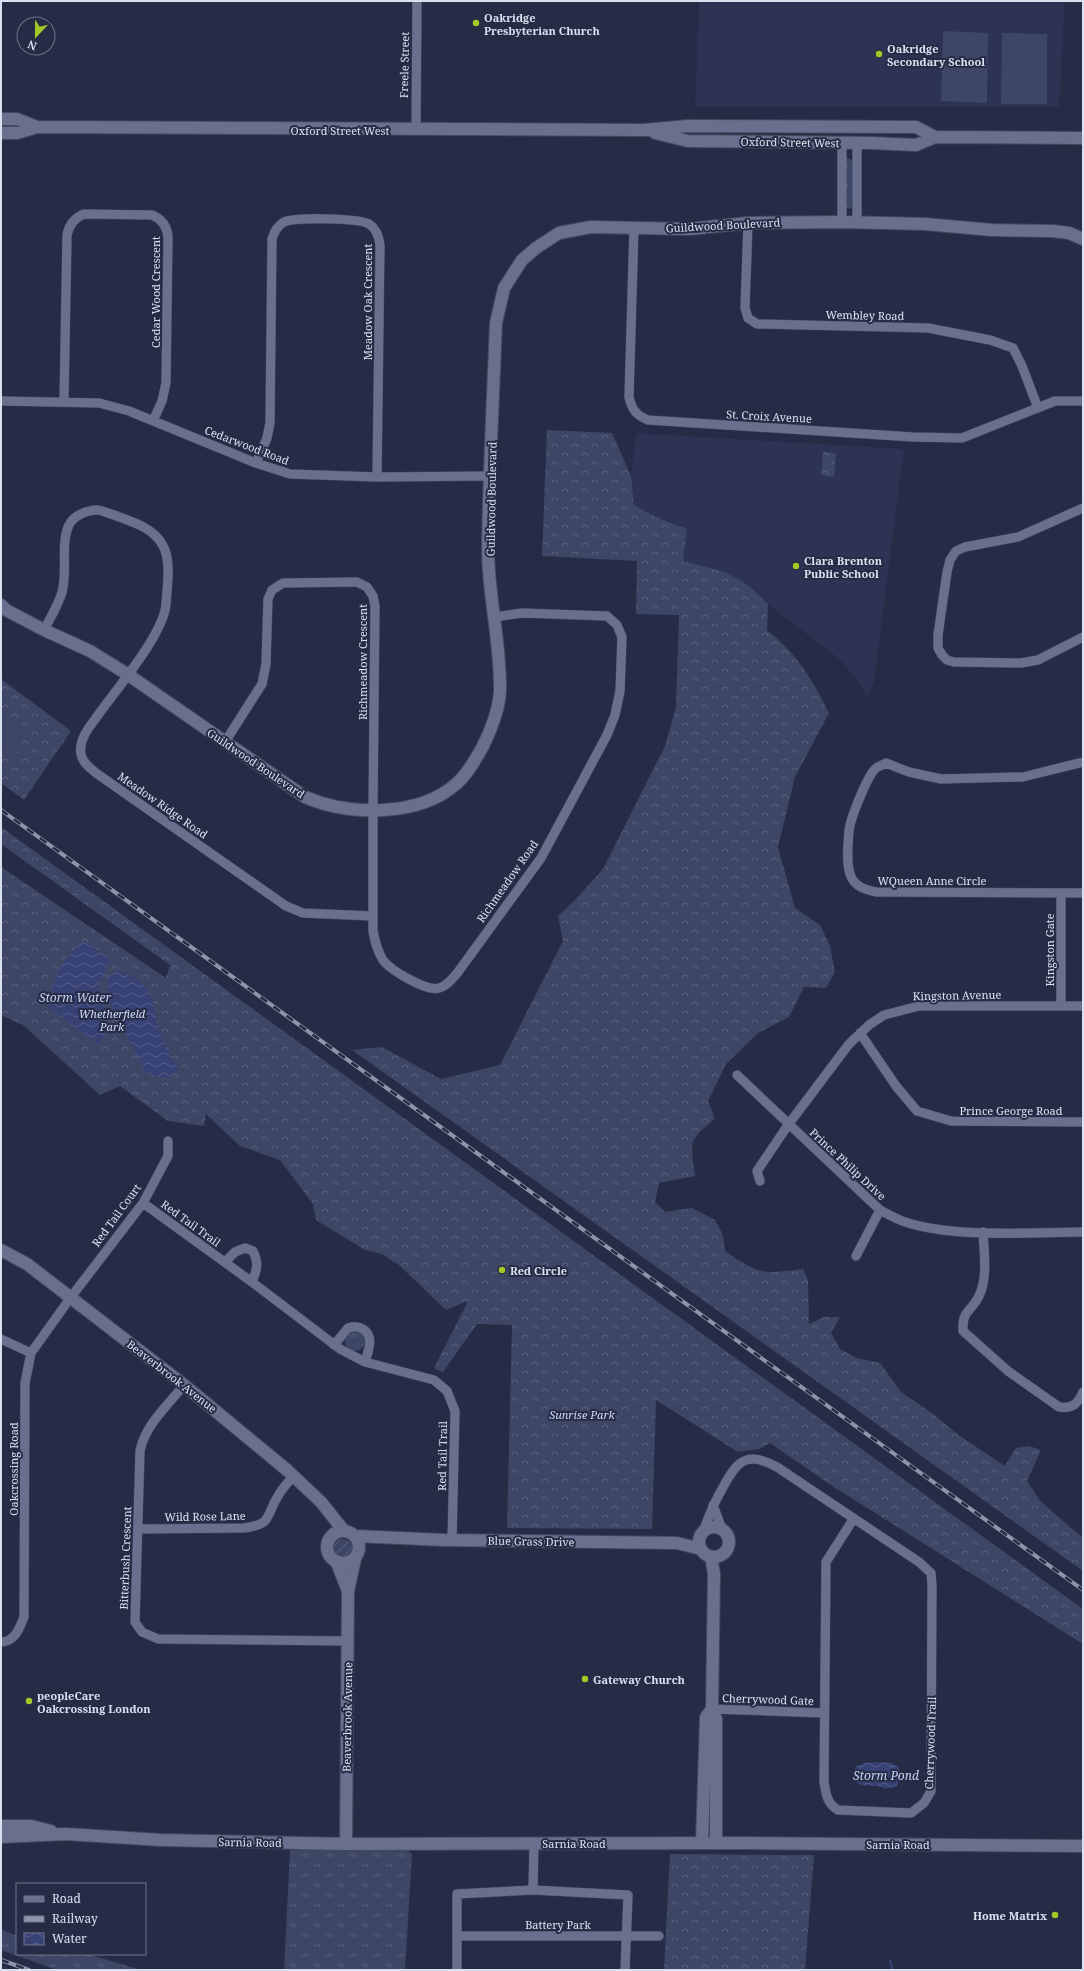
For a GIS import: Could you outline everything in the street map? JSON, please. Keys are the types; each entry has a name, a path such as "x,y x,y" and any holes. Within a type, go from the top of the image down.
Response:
{"street":[{"name":"Freele Street","path":"416,130 417,1"},
{"name":"Oxford Street West","path":"1,119 17,119 37,127"},
{"name":"Oxford Street West","path":"1,133 17,133 37,127 416,130 644,130 688,126 916,127 935,136 1083,138"},
{"name":"Oxford Street West","path":"644,130 688,141 857,142 916,145 935,136"},
{"path":"842,142 842,222"},
{"path":"857,142 857,222"},
{"name":"Cedar Wood Crescent","path":"64,401 67,235 70,225 76,218 84,214 152,215 161,220 165,225 168,237 166,383 162,400 153,421"},
{"name":"Meadow Oak Crescent","path":"256,463 267,438 270,423 272,240 274,234 280,225 294,219 358,220 373,228 378,236 380,245 377,477"},
{"name":"Guildwood Boulevard","path":"1,605 6,610 44,630 90,651 127,674 305,797 320,804 343,808 402,809 422,804 441,796 457,784 471,766 487,738 497,713 500,692 498,652 488,550 496,323 504,288 522,260 536,248 559,234 591,227 690,229 748,223 857,222 925,224 992,230 1053,231 1069,233 1083,239"},
{"name":"Wembley Road","path":"748,223 745,308 748,318 757,324 928,328 990,340 1013,348 1022,366 1038,408"},
{"name":"St. Croix Avenue","path":"634,228 630,397 632,408 637,415 648,420 905,436 962,438 1055,401 1083,401"},
{"name":"Cedarwood Road","path":"1,401 64,401 99,403 129,411 256,463 290,474 377,477 491,476"},
{"path":"1083,508 1018,538 965,547 956,551 950,560 947,572 938,635 938,648 946,660 954,662 1021,663 1038,660 1083,636"},
{"name":"Meadow Ridge Road","path":"44,630 62,592 65,544 69,525 82,513 98,510 142,526 156,535 163,546 168,575 165,612 157,630 87,731 80,745 81,756 87,765 286,906 303,913 372,916"},
{"name":"Richmeadow Crescent","path":"225,742 262,684 266,664 268,599 272,590 283,583 357,582 367,587 373,596 376,606 372,809"},
{"name":"Richmeadow Road","path":"372,809 374,831 372,916 377,949 384,962 410,979 428,989 439,988 449,983 540,858 607,735 615,715 620,691 622,637 617,624 607,616 522,613 494,617"},
{"name":"WQueen Anne Circle","path":"1083,762 1024,777 941,779 909,772 886,763 876,768 867,779 849,830 850,875 856,884 865,890 877,892 1083,893"},
{"name":"Kingston Gate","path":"1061,893 1061,1006"},
{"name":"Kingston Avenue","path":"760,1181 757,1171 788,1124 849,1044 884,1014 919,1006 1083,1006"},
{"name":"Prince George Road","path":"860,1034 896,1086 917,1110 951,1121 1083,1122"},
{"name":"Prince Philip Drive","path":"737,1075 880,1210 902,1221 929,1228 983,1232 1083,1232"},
{"name":"Red Tail Court","path":"71,1297 143,1203 168,1156 168,1141"},
{"name":"Red Tail Trail","path":"143,1203 252,1282 334,1345 365,1362 434,1380 447,1391 455,1411 452,1541"},
{"path":"856,1256 880,1210"},
{"path":"983,1232 983,1280 978,1297 963,1319 963,1331 1008,1371 1059,1407 1068,1408 1076,1404 1083,1392"},
{"name":"Red Tail Trail","path":"225,1262 235,1252 245,1248 253,1251 258,1260 257,1270 252,1282"},
{"name":"Beaverbrook Avenue","path":"1,1250 28,1264 184,1385 294,1476 321,1502 330,1516 344,1531"},
{"name":"Oakcrossing Road","path":"1,1642 5,1642 18,1632 24,1617 25,1383 31,1353 71,1297"},
{"path":"334,1345 344,1330 357,1326 363,1329 370,1337 365,1362"},
{"path":"1,1338 31,1353"},
{"name":"Bitterbush Crescent","path":"184,1385 150,1427 142,1441 135,1622 142,1632 158,1639 348,1641"},
{"name":"Cherrywood Trail","path":"702,1534 713,1505 733,1469 743,1461 758,1459 777,1467 854,1518 919,1562 931,1573 931,1791 924,1803 910,1813 838,1810 831,1806 826,1796 824,1782 824,1713 826,1562 854,1518"},
{"name":"Wild Rose Lane","path":"138,1529 244,1528 260,1526 269,1517 278,1496 294,1476"},
{"path":"713,1505 722,1529 726,1533 730,1543 728,1549 716,1556 705,1554 701,1549 699,1542 702,1534 712,1527 722,1529"},
{"path":"330,1516 331,1537 327,1548 328,1554 337,1563 350,1562 357,1556 360,1547 355,1536 344,1531 337,1532 331,1537"},
{"name":"Blue Grass Drive","path":"677,1543 702,1534"},
{"name":"Blue Grass Drive","path":"355,1536 384,1539 452,1541 677,1543 701,1549"},
{"name":"Blue Grass Drive","path":"357,1556 384,1539"},
{"name":"Beaverbrook Avenue","path":"346,1844 348,1591 357,1556"},
{"path":"716,1556 714,1574 712,1709 716,1718 716,1843"},
{"name":"Beaverbrook Avenue","path":"337,1563 348,1591"},
{"path":"702,1843 706,1717 712,1709"},
{"name":"Cherrywood Gate","path":"712,1709 824,1713"},
{"name":"Sarnia Road","path":"1,1826 31,1826 66,1834"},
{"name":"Sarnia Road","path":"1,1837 66,1834 161,1840 346,1844 716,1843 1083,1846"},
{"path":"533,1890 534,1843"},
{"path":"457,1970 457,1894 533,1890 628,1895 624,1970"},
{"name":"Battery Park","path":"457,1936 659,1936"}],"shaded area":[{"name":"Oakridge Secondary School","path":"699,1 1065,1 1059,107 695,107"},
{"name":"Clara Brenton Public School","path":"636,433 904,449 874,681 868,696 842,661 768,604 748,585 725,572 683,561 687,529 656,517 634,505 631,476"}],"green space":[{"path":"943,31 988,33 987,103 941,101"},
{"path":"1002,33 1047,34 1047,104 1001,104"},
{"path":"848,158 853,161 853,205 850,209 845,207 846,159"},
{"path":"547,430 612,433 631,476 634,505 656,517 687,529 683,561 725,572 748,585 768,604 767,630 787,648 803,668 829,713 795,777 778,847 795,908 820,925 830,946 835,972 826,988 804,987 789,1017 758,1033 726,1064 708,1101 715,1119 700,1132 693,1143 692,1156 695,1176 659,1183 655,1202 665,1212 692,1208 715,1220 723,1235 725,1251 754,1269 779,1272 803,1269 808,1280 809,1324 824,1317 840,1317 831,1333 840,1349 857,1358 880,1363 901,1392 932,1413 957,1434 1005,1466 1016,1448 1029,1446 1041,1450 1027,1481 1040,1501 1083,1538 1083,1571 352,1050 382,1047 441,1079 500,1065 563,941 558,916 603,869 665,746 676,707 679,615 636,614 637,561 542,556"},
{"path":"823,452 836,453 834,477 821,475"},
{"path":"1,679 71,731 24,800 1,783"},
{"path":"2,719 22,719 19,751 1,750"},
{"path":"1,827 1083,1609 1083,1644 834,1487 770,1443 759,1449 738,1452 656,1400 652,1529 507,1528 512,1325 477,1324 443,1372 434,1368 468,1301 446,1310 399,1265 382,1254 365,1250 316,1220 313,1204 280,1160 240,1146 206,1114 204,1126 168,1121 120,1086 100,1095 23,1025 1,1015 1,867 166,978 170,965 1,844"},
{"path":"355,1331 362,1334 365,1341 362,1348 355,1351 348,1348 345,1341 348,1334"},
{"path":"343,1539 350,1542 353,1549 350,1556 343,1559 336,1556 333,1549 336,1542"},
{"path":"290,1849 408,1851 412,1854 405,1970 284,1970"},
{"path":"670,1854 814,1855 805,1970 664,1970"},
{"path":"1,1929 16,1936 16,1955 91,1955 141,1970 57,1970 1,1950"}],"water":[{"name":"Storm Water","path":"80,943 88,943 111,960 99,984 99,994 104,1006 103,1015 105,1036 98,1044 49,1008 52,988 58,972 66,958"},
{"name":"Storm Water","path":"117,970 141,982 151,998 163,1040 179,1070 170,1076 159,1077 145,1072 107,996 108,978"},
{"name":"Storm Pond","path":"865,1763 891,1763 899,1767 900,1776 897,1786 885,1789 877,1786 859,1784 854,1781 855,1767"}],"waterway":[{"path":"890,1961 893,1970"}],"railway":[{"path":"1,810 1083,1590"},
{"path":"1,1960 29,1970"}],"place":[{"name":"Oakridge Presbyterian Church","path":"476,23"},
{"name":"Oakridge Secondary School","path":"879,54"},
{"name":"Clara Brenton Public School","path":"796,566"},
{"name":"Red Circle","path":"502,1270"},
{"name":"Gateway Church","path":"585,1679"},
{"name":"peopleCare Oakcrossing London","path":"29,1701"},
{"name":"Home Matrix","path":"1055,1915"}],"park label":[{"name":"Whetherfield Park","path":"112,1019"},
{"name":"Sunrise Park","path":"582,1414"}]}
